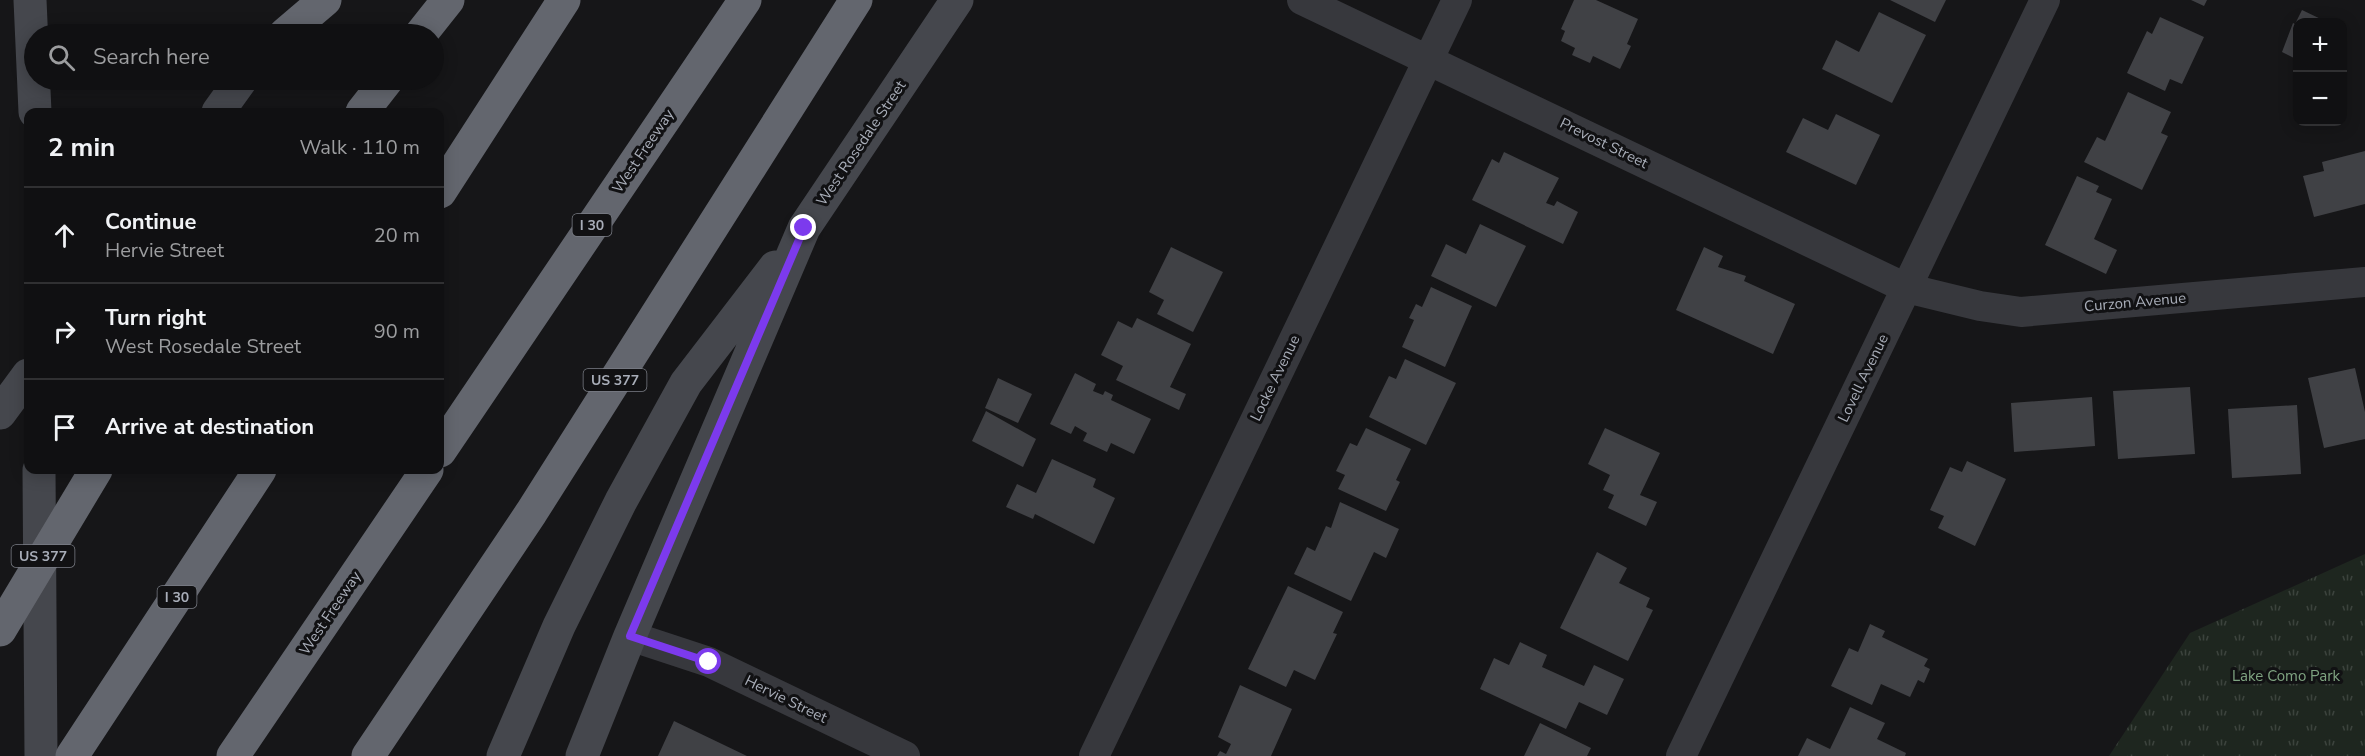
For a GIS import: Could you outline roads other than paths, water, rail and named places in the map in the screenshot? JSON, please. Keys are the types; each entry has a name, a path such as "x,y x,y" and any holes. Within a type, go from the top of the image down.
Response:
{"highway":[{"path":"297,24 325,0"},
{"path":"429,24 448,0"},
{"path":"444,186 564,0"},
{"name":"West Freeway","path":"444,445 745,0"},
{"name":"US 377","path":"368,756 537,503 856,0"},
{"path":"365,108 379,90"},
{"name":"I 30","path":"72,756 257,474"},
{"name":"West Freeway","path":"233,756 424,474"},
{"name":"US 377","path":"0,630 91,476"}],"main road":[{"path":"30,0 31,24"},
{"path":"282,24 300,0"},
{"name":"West Rosedale Street","path":"582,756 630,636 804,228 957,0"},
{"path":"34,90 35,108"},
{"path":"221,108 234,90"},
{"path":"502,756 559,626 595,553 686,383 804,228"},
{"path":"0,413 24,380"},
{"path":"39,474 41,756"}],"street":[{"name":"Prevost Street","path":"1302,0 1906,288"},
{"name":"Locke Avenue","path":"1094,756 1457,0"},
{"name":"Lovell Avenue","path":"1681,756 2045,0"},
{"name":"Curzon Avenue","path":"1906,288 1980,306 2021,312 2365,282"},
{"name":"Hervie Street","path":"630,636 709,662 905,756"}],"park label":[{"name":"Lake Como Park","path":"2286,676"}]}
